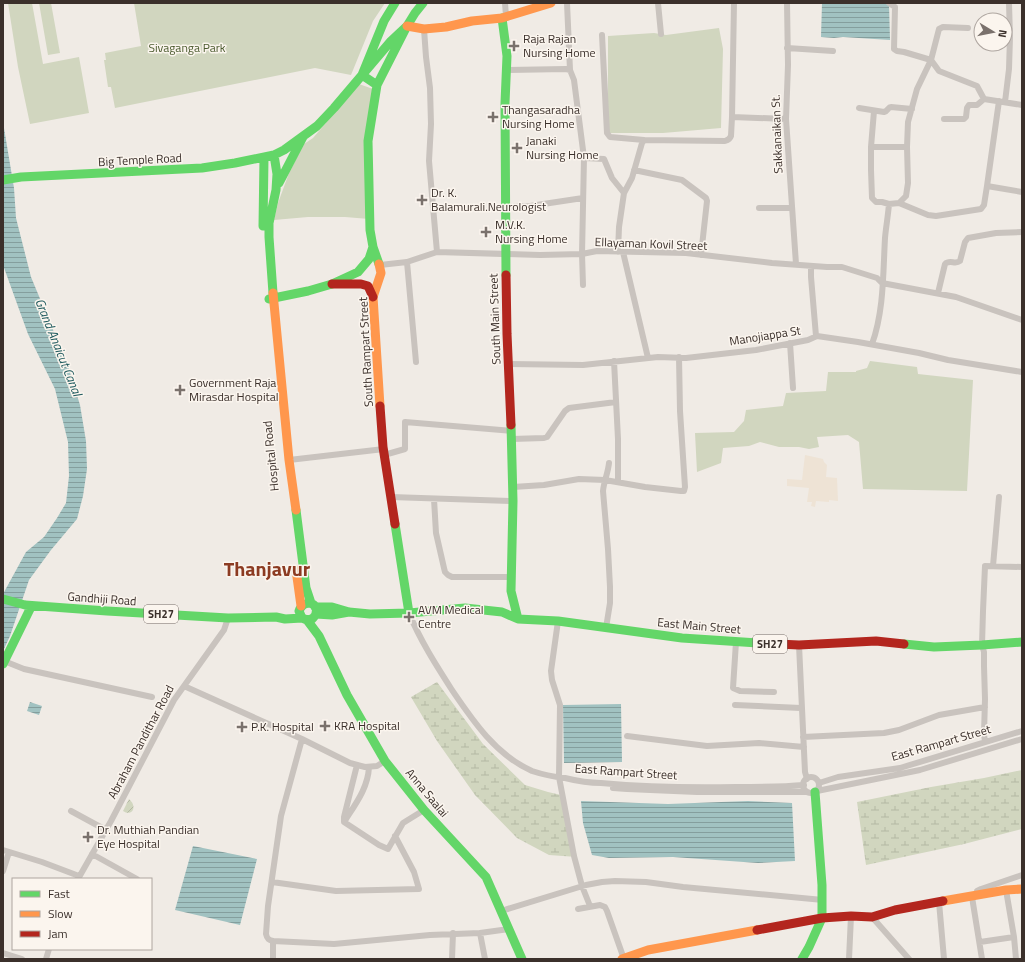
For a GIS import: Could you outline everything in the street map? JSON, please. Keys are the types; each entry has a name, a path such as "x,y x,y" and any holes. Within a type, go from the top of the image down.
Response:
{"main road":[{"path":"377,85 362,75 384,21 395,3"},
{"path":"423,3 407,26 424,29 446,27 472,21 504,17 550,3"},
{"name":"South Main Street","path":"504,17 507,56 505,103 505,254 513,487 511,591 518,619"},
{"name":"Big Temple Road","path":"3,180 202,168 274,155 284,150 317,126 391,41 407,26"},
{"name":"South Rampart Street","path":"407,26 377,85 367,146 370,230 373,247 380,265 379,280 373,297 384,452 410,613"},
{"path":"276,190 303,137"},
{"path":"274,155 278,174 276,190"},
{"name":"Hospital Road","path":"264,158 263,238 272,298 288,460 304,575 311,613"},
{"path":"236,163 254,166 261,176 264,191"},
{"name":"Hospital Road","path":"276,190 269,223 272,298 283,463 301,607"},
{"path":"272,298 308,291 332,284 358,272 369,259 373,247"},
{"path":"332,284 361,284 368,286 373,297"},
{"name":"Gandhiji Road","path":"3,594 27,605 144,614 228,618 276,617 285,619 311,613 306,603 301,607 276,617"},
{"name":"SH27","path":"3,599 27,605"},
{"path":"4,663 27,605"},
{"name":"SH27","path":"311,613 332,607 348,612 370,614 410,613 465,608 502,612 518,619"},
{"name":"Anna Saalai","path":"311,613 319,636 347,695 385,762 424,810 486,877 522,959"},
{"name":"East Main Street","path":"518,619 558,621 682,638 799,645 876,641 934,647 1022,642"},
{"path":"802,959 822,918 823,900 818,825 813,792"},
{"path":"623,959 648,950 822,918 851,916 872,917 895,910 1006,890 1022,889"}],"street":[{"path":"504,17 505,3"},
{"path":"567,3 570,70 574,80 584,158 582,254 583,285"},
{"path":"658,3 661,34"},
{"path":"602,35 607,133 610,137 644,140 728,140 731,136 732,117 734,3"},
{"name":"Sakkanaikan St.","path":"787,3 786,119 796,264"},
{"path":"889,3 895,7 894,49 897,52 904,52 931,60 939,71 977,86 984,99"},
{"path":"874,110 870,170 872,198 876,202 889,204 899,203 928,215 936,216 981,209 984,205 1009,69 1009,3"},
{"path":"899,203 906,196 908,183 908,122 917,89 931,60 938,31 941,28 968,28"},
{"path":"380,265 407,262 437,252 429,160 431,124 430,88 424,29"},
{"path":"787,48 833,51"},
{"path":"506,70 570,70"},
{"path":"944,120 964,119 969,105 977,105 984,99 1022,105"},
{"path":"859,108 884,112 891,106 912,109"},
{"path":"732,117 786,119"},
{"path":"644,140 632,178 624,193 619,227 620,252 648,358"},
{"path":"871,147 907,147"},
{"path":"584,158 604,158 612,178 624,193"},
{"path":"634,170 680,179 706,198 707,201 701,255"},
{"path":"987,186 1022,192"},
{"path":"505,207 530,206 583,198"},
{"path":"872,344 880,315 886,283 885,235 889,204"},
{"path":"759,208 791,208"},
{"path":"938,293 945,264 949,261 956,263 960,261 965,242 968,238 996,233 1022,232"},
{"name":"Ellayaman Kovil Street","path":"437,252 557,255 582,254 597,251 686,253 772,263 842,267 877,278 886,283 956,297 1022,320"},
{"path":"407,262 416,362"},
{"path":"809,266 816,336"},
{"name":"Manojiappa St","path":"509,364 583,365 658,357 686,358 756,350 808,340 816,336 872,344 948,360 1022,372"},
{"path":"790,343 793,388"},
{"path":"513,487 544,485 579,479 605,480 645,487 684,491 679,357"},
{"path":"614,361 618,439 618,482"},
{"path":"288,460 405,449 405,422 544,438 547,437 565,411 569,408 616,402"},
{"path":"606,628 610,603 610,587 603,491 609,463"},
{"path":"391,497 513,501"},
{"path":"993,566 999,497"},
{"path":"434,499 437,539 445,572 448,575 457,578 511,578"},
{"path":"985,742 984,652 982,645 986,566 1022,567"},
{"name":"East Rampart Street","path":"410,613 422,641 437,667 480,729 516,762 533,771 590,783 709,787 804,785"},
{"name":"Abraham Pandithar Road","path":"79,878 106,830 174,700 224,630 228,618"},
{"path":"558,621 551,676 560,705 559,777 574,856 582,886 590,906"},
{"path":"736,642 733,688 740,691 774,692"},
{"path":"799,645 801,708 805,772 807,778 804,782 804,787 813,792"},
{"path":"4,663 24,669 152,697"},
{"path":"184,686 302,739 350,763 365,767 377,766 385,762"},
{"path":"735,705 801,708"},
{"path":"803,737 884,733 939,715 985,707"},
{"name":"East Rampart Street","path":"819,783 838,777 900,768 1022,731"},
{"path":"627,736 707,746 758,743 804,747"},
{"path":"302,739 281,816 268,906 266,934 269,940 334,944 453,933 480,933 509,929"},
{"path":"590,783 599,786 627,789 697,792 813,792 920,770 1022,739"},
{"path":"344,822 357,765"},
{"path":"344,822 360,798 368,775 369,766"},
{"path":"807,778 814,778 819,783 819,786 813,792"},
{"path":"344,822 379,845 388,849 403,823 424,810"},
{"path":"71,812 106,830"},
{"path":"272,882 336,891 419,889 414,872 395,836"},
{"path":"3,871 6,851 42,862 79,878"},
{"path":"92,854 135,878"},
{"path":"982,959 975,896 977,891 992,884 1022,875"},
{"path":"501,911 582,886 602,882 625,881 823,900"},
{"path":"1006,890 1018,958"},
{"path":"938,902 944,959"},
{"path":"578,909 600,904 605,907 623,959"},
{"path":"849,959 851,916"},
{"path":"872,917 909,959"},
{"path":"452,959 453,933"},
{"path":"480,933 485,959"},
{"path":"980,942 1014,937"},
{"path":"273,941 273,959"},
{"path":"4,954 20,959"}],"green space":[{"path":"8,3 32,3 43,64 79,57 89,113 30,124 18,67"},
{"path":"39,3 51,3 60,53 48,55"},
{"name":"Sivaganga Park","path":"134,3 385,3 373,21 351,75 315,68 115,108 111,87 108,87 104,60 106,60 105,53 141,46"},
{"path":"719,28 723,49 721,128 663,133 608,133 608,36 654,33 666,35"},
{"path":"359,84 373,89 369,219 345,217 308,217 274,220 278,203 289,173 304,144 313,138"},
{"path":"870,361 917,367 918,374 973,380 967,491 863,489 859,442 848,435 817,437 819,447 809,449 799,447 779,447 760,442 749,446 723,448 721,463 697,472 695,433 734,432 744,421 746,410 783,406 786,393 826,391 828,372 856,372 867,368"},
{"path":"437,682 483,744 525,785 561,795 577,857 549,855 517,838 475,795 437,741 411,697"},
{"path":"1022,770 1022,829 964,844 866,865 857,802"},
{"path":"129,799 132,802 133,810 126,813 123,811"}],"shaded area":[{"path":"805,455 823,459 827,465 826,477 837,478 838,501 816,501 815,507 811,506 812,502 807,502 809,488 787,486 787,479 802,480"}],"water":[{"path":"822,3 889,3 890,40 821,37"},
{"name":"Grand Anaicut Canal","path":"3,122 14,188 16,218 31,277 68,366 80,405 86,441 87,469 83,496 77,519 51,550 29,580 10,636 3,651 3,594 26,552 44,537 66,503 69,476 68,442 55,389 28,334 3,265"},
{"path":"30,702 42,706 39,715 27,711"},
{"path":"621,704 622,762 564,763 563,705"},
{"path":"581,801 668,804 748,801 792,803 795,861 758,863 673,857 609,858 592,855 583,823"},
{"path":"193,846 257,859 240,925 175,910"}],"traffic: fast":[{"path":"377,85 362,75 384,21 395,3"},
{"path":"274,155 284,150 317,126 391,41 407,26 423,3"},
{"path":"502,18 507,56 505,103 506,275"},
{"path":"379,264 373,247 370,230 368,141 377,85 407,26"},
{"path":"279,183 303,137"},
{"path":"3,180 21,177 202,168 274,155 277,174 276,190 269,223 273,293"},
{"path":"263,226 264,158"},
{"path":"269,299 308,291 332,284 358,272 369,259 373,247"},
{"path":"511,425 513,501 511,591 518,619"},
{"path":"296,510 306,588 311,603"},
{"path":"395,524 409,613"},
{"path":"3,599 25,605 228,618 276,617 285,619 302,618 307,620 312,619 316,614 315,607 310,603 304,604 299,611 302,618"},
{"path":"315,607 332,607 349,612 370,614 409,613 465,608 502,612 518,619 558,621 682,638 758,643"},
{"path":"3,664 30,609"},
{"path":"316,614 332,615 349,612"},
{"path":"307,620 319,636 347,695 385,761 424,810 486,877 522,959"},
{"path":"904,644 934,647 1022,642"},
{"path":"802,959 822,918 822,885 815,792"}],"traffic: slow":[{"path":"407,26 424,29 446,27 472,21 502,18 551,3"},
{"path":"379,264 381,273 373,297 380,406"},
{"path":"273,293 289,460 296,510"},
{"path":"296,570 301,606"},
{"path":"943,901 1006,890 1022,889"},
{"path":"622,959 648,950 757,930"}],"traffic: jam":[{"path":"506,275 511,425"},
{"path":"332,284 361,284 368,286 373,297"},
{"path":"380,406 383,447 395,524"},
{"path":"758,643 799,645 876,641 904,644"},
{"path":"757,930 822,918 851,916 872,917 895,910 943,901"}],"place":[{"name":"Raja Rajan Nursing Home","path":"514,46"},
{"name":"Thangasaradha Nursing Home","path":"493,117"},
{"name":"Janaki Nursing Home","path":"517,148"},
{"name":"Dr. K. Balamurali.Neurologist","path":"422,200"},
{"name":"M.V.K. Nursing Home","path":"486,232"},
{"name":"Government Raja Mirasdar Hospital","path":"180,390"},
{"name":"AVM Medical Centre","path":"409,617"},
{"name":"KRA Hospital","path":"325,726"},
{"name":"P.K. Hospital","path":"242,727"},
{"name":"Dr. Muthiah Pandian Eye Hospital","path":"88,837"}],"district":[{"name":"Thanjavur","path":"267,569"}]}
